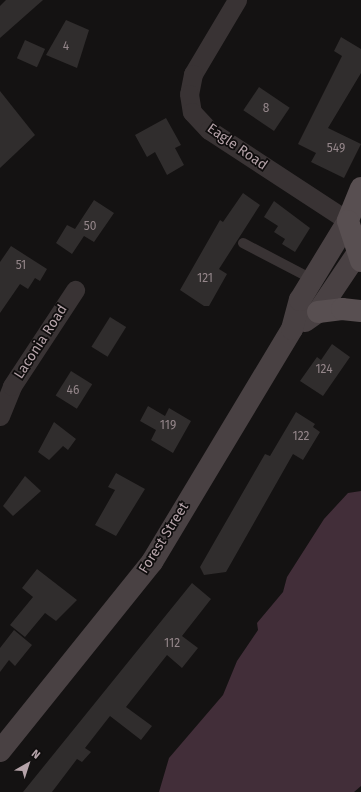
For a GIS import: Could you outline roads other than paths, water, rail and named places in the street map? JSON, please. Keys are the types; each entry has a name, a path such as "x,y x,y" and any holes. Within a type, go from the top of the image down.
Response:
{"main road":[{"path":"360,254 355,226 361,188"},
{"name":"Forest Street","path":"0,751 152,562 292,329 300,300 312,279 355,226"},
{"name":"Forest Street","path":"292,329 318,312 360,254"},
{"path":"318,312 342,309 361,311"}],"street":[{"name":"Eagle Road","path":"237,0 192,74 189,94 192,112 208,130 355,226"},
{"name":"Laconia Road","path":"0,416 12,386 75,290"}],"lane":[{"path":"243,243 312,279"}]}
